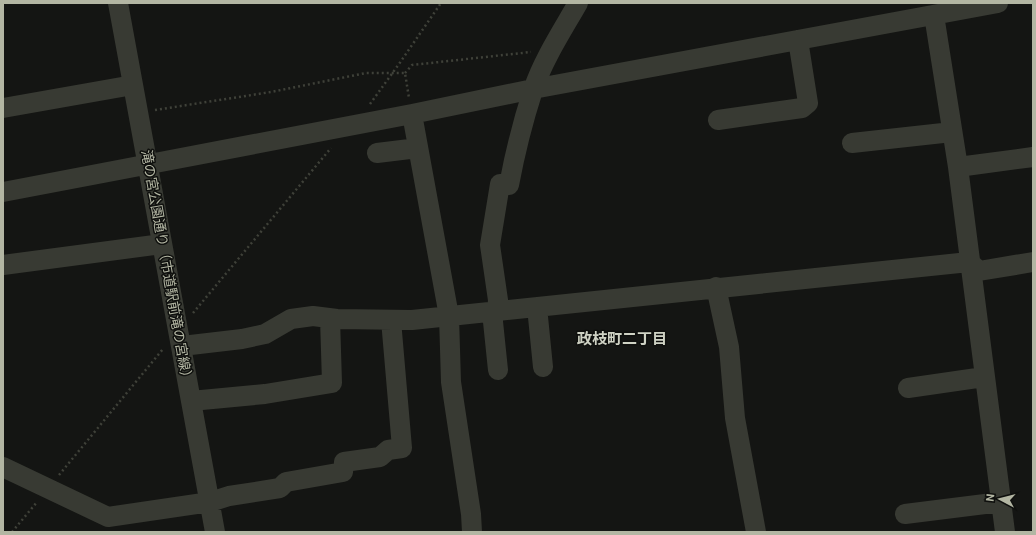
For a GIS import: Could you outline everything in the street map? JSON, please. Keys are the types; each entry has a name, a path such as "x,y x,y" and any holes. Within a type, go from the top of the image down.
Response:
{"street":[{"name":"滝の宮公園通り（市道駅前滝の宮線）","path":"118,3 216,532"},
{"path":"498,370 494,312 498,300 490,245 500,184 509,185 514,157 533,89 552,50 578,3"},
{"path":"3,192 412,114 533,89 998,3"},
{"path":"934,15 958,167 969,262 1005,532"},
{"path":"718,120 802,108 808,103 798,40"},
{"path":"3,108 133,84"},
{"path":"412,114 449,316 451,382 471,514 472,532"},
{"path":"852,144 952,132"},
{"path":"378,153 418,148"},
{"path":"958,167 1033,157"},
{"path":"3,265 162,244"},
{"path":"180,337 242,339 265,334 291,319 313,316 330,318 412,320 716,287 969,262 979,271 1033,262"},
{"path":"716,287 729,347 735,418 756,532"},
{"path":"537,307 543,367"},
{"path":"191,401 265,394 332,383 333,376 330,318"},
{"path":"3,467 47,489 108,516 210,502 229,496 280,488 286,482 343,472 344,462 380,456 388,450 402,448 391,320"},
{"path":"908,388 984,377"},
{"path":"905,514 1001,502"}],"path":[{"path":"12,532 47,489 180,337 198,307 326,153 353,125 393,73 441,3"},
{"path":"138,112 271,92 366,73 405,73 412,65 552,50"},
{"path":"405,73 412,114"}],"district":[{"name":"政枝町二丁目","path":"622,339"}]}
